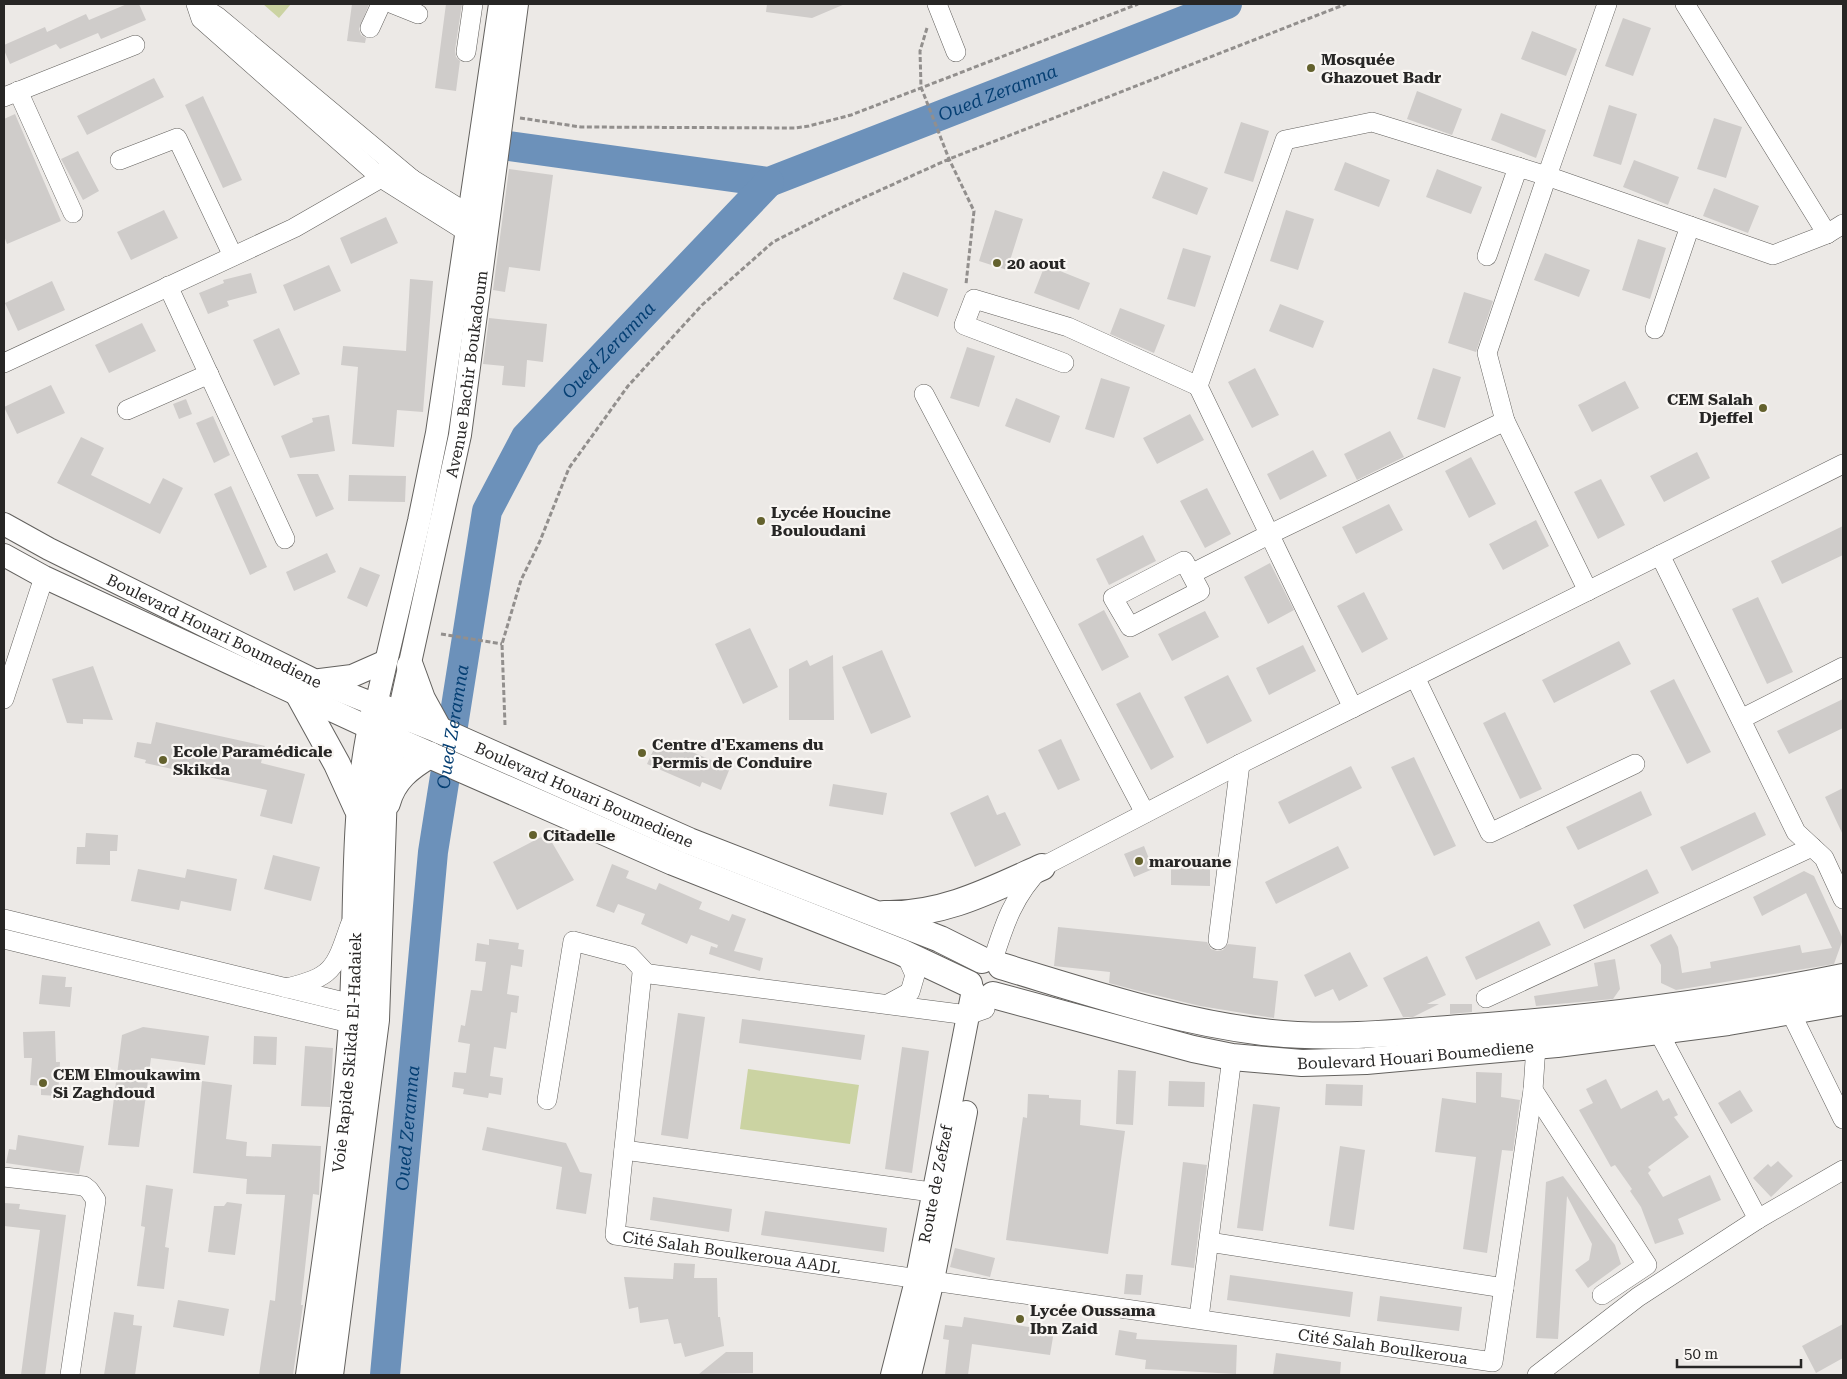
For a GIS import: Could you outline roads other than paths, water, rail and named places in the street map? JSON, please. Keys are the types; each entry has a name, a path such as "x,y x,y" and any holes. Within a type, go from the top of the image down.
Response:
{"highway":[{"path":"398,664 440,730"},
{"path":"308,688 333,756 371,812 389,795 399,778 413,765 430,755"},
{"name":"Boulevard Houari Boumediene","path":"382,715 440,730 689,841 992,962 1172,1016 1265,1032 1327,1035 1400,1033 1522,1024 1694,1004 1843,977"},
{"name":"Boulevard Houari Boumediene","path":"382,715 393,740 673,862 906,955 979,998 1193,1049 1232,1056 1302,1063 1366,1061 1536,1046 1658,1031 1791,1013 1843,1002"},
{"name":"Voie Rapide Skikda El-Hadaiek","path":"330,1375 364,1016 371,812 363,768 382,715"},
{"name":"Voie Rapide Skikda El-Hadaiek","path":"309,1375 328,1238 364,1016 354,912 371,812 384,791 393,740"},
{"path":"871,913 903,914 946,906 973,898 1042,867"},
{"path":"979,998 969,972 976,962 992,962"}],"main road":[{"name":"Avenue Bachir Boukadoum","path":"382,715 398,664 460,435 476,222 500,4"},
{"name":"Avenue Bachir Boukadoum","path":"398,664 419,521 435,443 463,258 476,222 501,116 517,4"},
{"name":"Boulevard Houari Boumediene","path":"4,524 308,688"},
{"name":"Boulevard Houari Boumediene","path":"4,555 44,577 308,688 382,715"},
{"path":"308,688 398,664"},
{"name":"Route de Zefzef","path":"910,1375 925,1278 979,998"},
{"name":"Route de Zefzef","path":"892,1375 925,1278"}],"street":[{"path":"196,4 201,19 386,170 443,209 476,222"},
{"path":"370,28 381,4"},
{"path":"393,4 418,14"},
{"path":"466,52 473,4"},
{"path":"937,4 956,52"},
{"path":"1588,591 1506,421 1487,352 1607,4"},
{"path":"1198,386 1285,140 1372,122 1547,176 1773,255 1835,229 1685,4"},
{"path":"73,213 11,94 134,45"},
{"path":"120,160 177,138 233,256"},
{"path":"1487,256 1518,167"},
{"path":"386,170 412,179 443,209 463,258"},
{"path":"4,363 294,228 386,170"},
{"path":"443,209 462,202 476,222"},
{"path":"1655,329 1690,226"},
{"path":"168,286 285,539"},
{"path":"1064,364 964,325 974,299 1068,327 1198,386 1353,708"},
{"path":"127,410 209,374"},
{"path":"924,394 1145,813"},
{"path":"1191,574 1506,421"},
{"path":"992,962 1014,902 1030,879 1042,867 1240,764 1843,464"},
{"path":"1660,555 1796,832 1824,858 1843,898"},
{"path":"4,699 44,577"},
{"path":"1741,719 1843,667"},
{"path":"1415,677 1490,833 1635,764"},
{"path":"1218,940 1240,764"},
{"path":"1486,998 1812,847"},
{"path":"285,988 325,975 338,961 354,912"},
{"path":"4,919 285,988 364,1016"},
{"path":"4,939 364,1016"},
{"path":"547,1100 573,941 630,956 646,973 888,1004 979,998"},
{"path":"888,1004 910,992 915,975 906,955"},
{"name":"Cité Salah Boulkeroua AADL","path":"646,973 642,973 614,1236 925,1278"},
{"path":"1791,1013 1843,1119"},
{"path":"1658,1031 1758,1219"},
{"name":"Cité Salah Boulkeroua","path":"925,1278 1199,1318 1492,1368 1533,1090 1536,1046"},
{"path":"1199,1318 1232,1056"},
{"path":"1533,1090 1647,1265 1602,1296"},
{"path":"624,1150 942,1193"},
{"path":"1537,1375 1638,1296 1758,1219 1843,1170"},
{"path":"4,1177 84,1186 96,1200 70,1375"},
{"path":"1209,1242 1504,1288"}],"waterway":[{"name":"Oued Zeramna","path":"509,146 769,182 1227,4"},
{"name":"Oued Zeramna","path":"385,1375 433,852 487,511 526,437 769,182"}],"place":[{"name":"Mosquée Ghazouet Badr","path":"1311,68"},
{"name":"20 aout","path":"997,263"},
{"name":"CEM Salah Djeffel","path":"1763,408"},
{"name":"Lycée Houcine Bouloudani","path":"761,521"},
{"name":"Centre d'Examens du Permis de Conduire","path":"642,753"},
{"name":"Ecole Paramédicale Skikda","path":"163,760"},
{"name":"Citadelle","path":"533,835"},
{"name":"marouane","path":"1139,861"},
{"name":"CEM Elmoukawim Si Zaghdoud","path":"43,1083"},
{"name":"Lycée Oussama Ibn Zaid","path":"1020,1319"}]}
